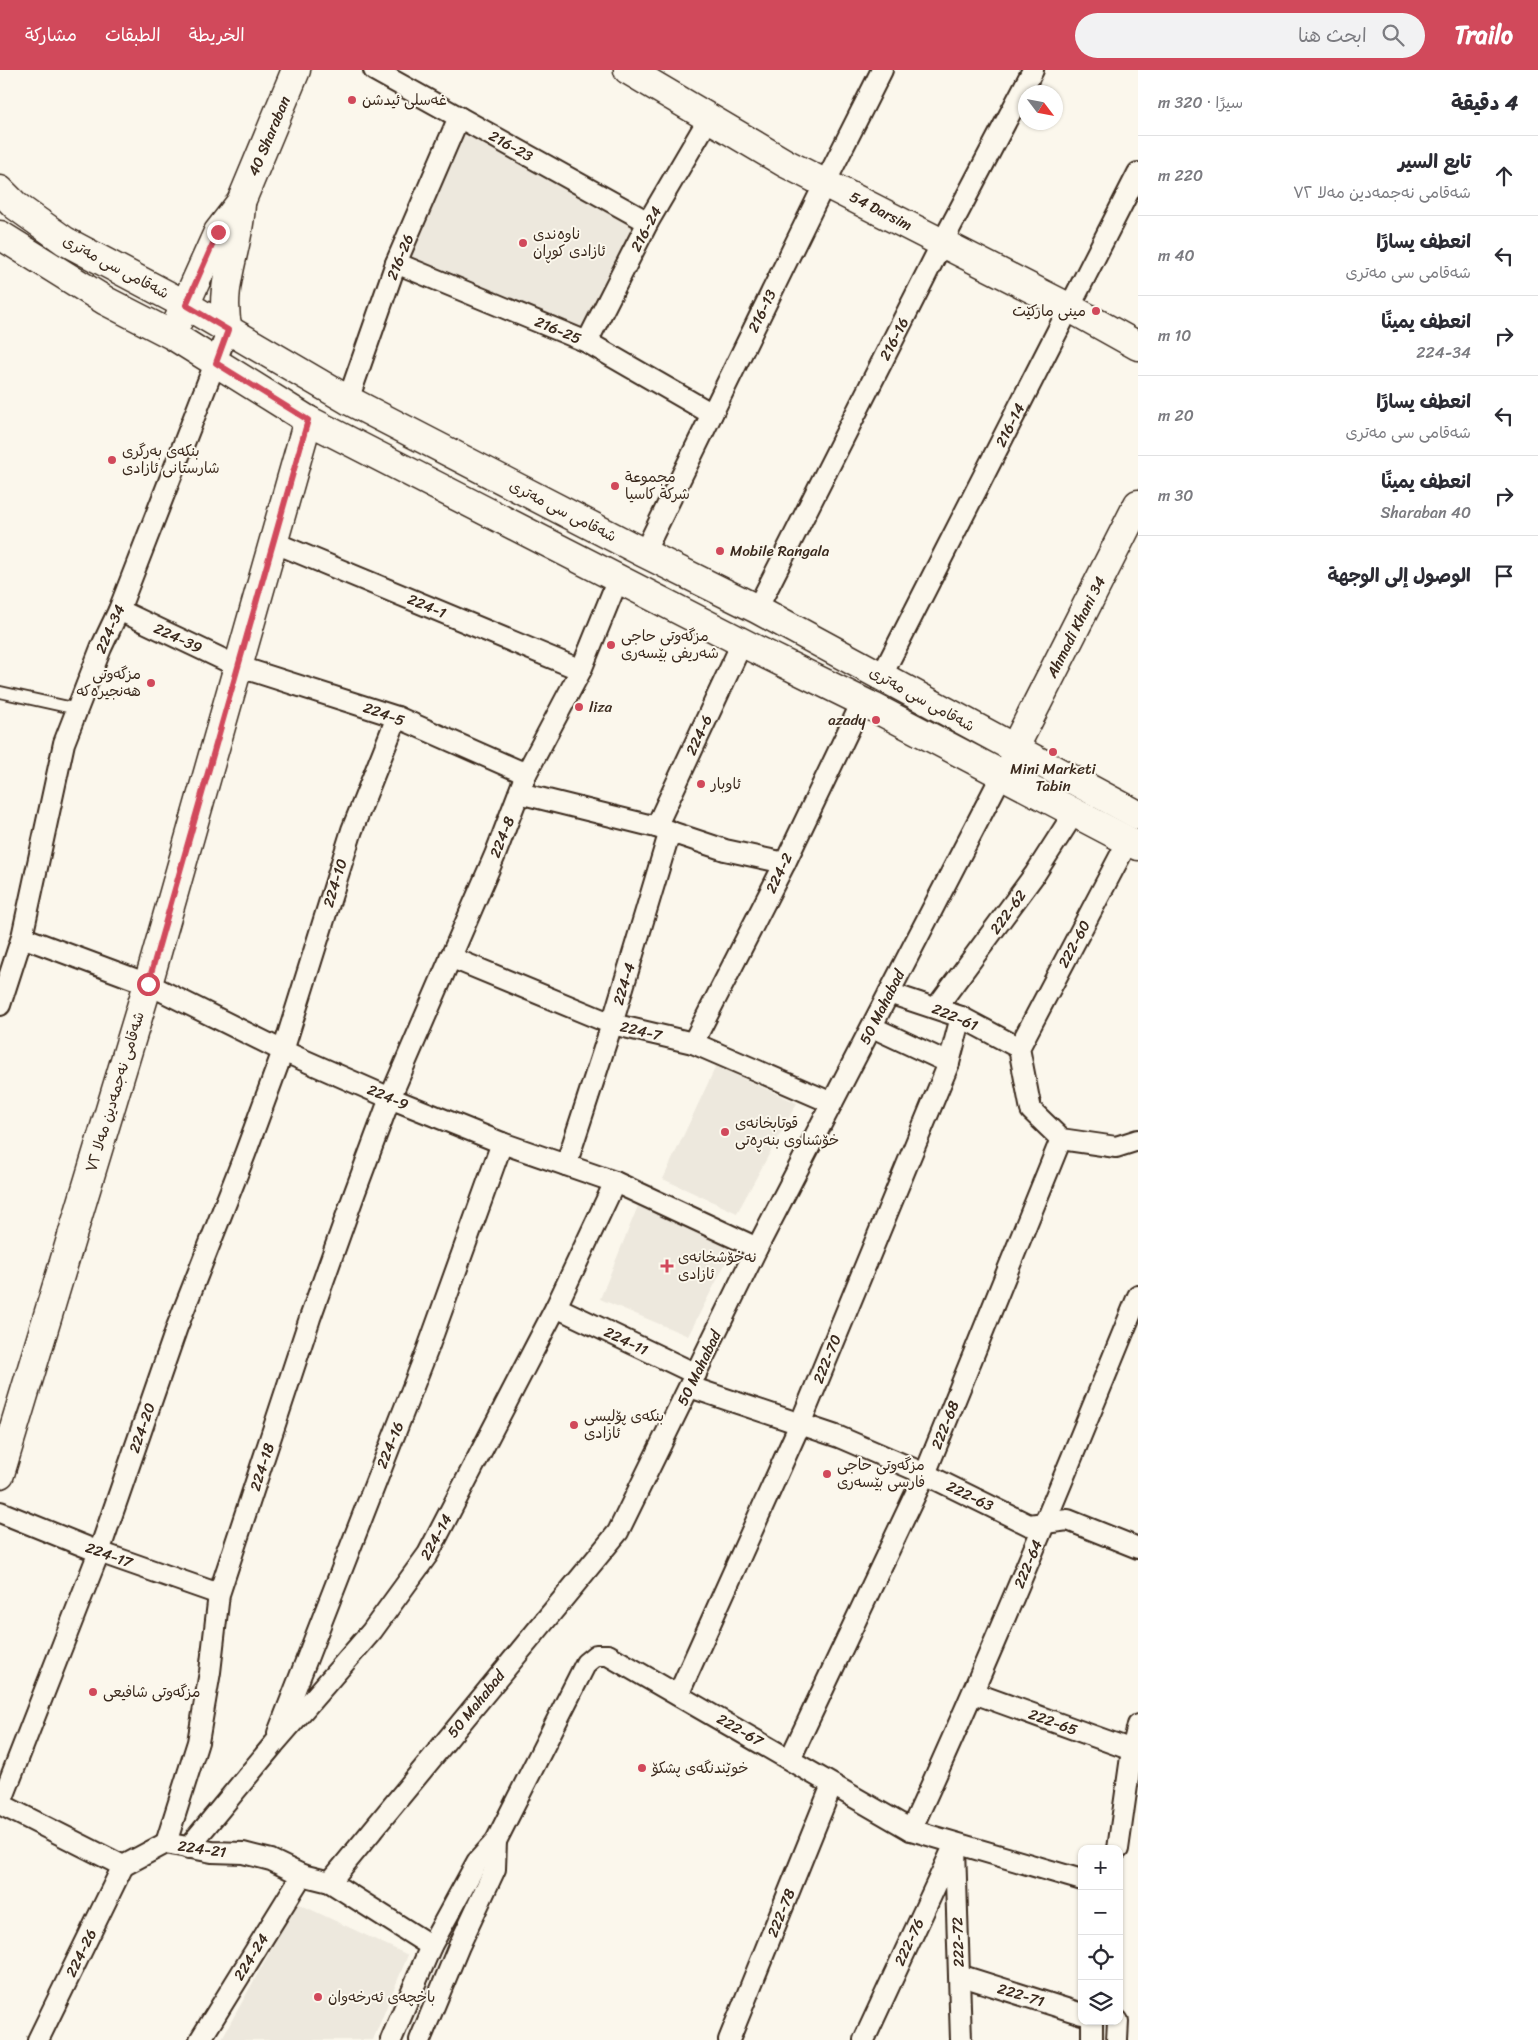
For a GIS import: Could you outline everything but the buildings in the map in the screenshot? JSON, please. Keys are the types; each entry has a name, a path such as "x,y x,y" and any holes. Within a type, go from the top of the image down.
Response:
{"main road":[{"name":"40 Sharaban","path":"172,335 218,232 241,202 296,70"},
{"name":"54 Darsim","path":"628,70 785,162 1070,308 1138,346"},
{"name":"شەقامی سی مەتری","path":"0,190 16,206 65,241 186,305 348,400 644,553 758,609 1014,749 1138,814"},
{"name":"40 Sharaban","path":"228,330 224,292 239,226 241,202"},
{"name":"شەقامی سی مەتری","path":"0,235 106,301 172,335 308,420 742,643 1003,774 1133,844"},
{"name":"شەقامی نەجمەدین مەلا ٧٢","path":"0,1474 148,984 308,420"},
{"name":"Ahmadi Khani 34","path":"1014,749 1138,504"}],"street":[{"name":"216-23","path":"374,70 648,222"},
{"name":"216-13","path":"644,553 882,70"},
{"name":"216-16","path":"758,609 942,243 1033,70"},
{"name":"216-26","path":"348,400 396,263 459,117"},
{"name":"216-24","path":"587,342 648,222 709,118"},
{"name":"216-14","path":"882,677 1138,173"},
{"name":"216-25","path":"396,263 587,342 712,414"},
{"name":"224-34","path":"0,1005 22,937 64,743 101,648 119,610 228,330"},
{"name":"224-1","path":"273,542 581,670"},
{"name":"224-8","path":"390,1098 520,793 526,774 581,670 618,579"},
{"name":"224-39","path":"119,610 238,666"},
{"name":"224-6","path":"663,829 742,643"},
{"name":"224-5","path":"238,666 397,717 526,774"},
{"name":"224-2","path":"693,1044 785,863 862,702"},
{"name":"224-10","path":"283,1051 352,830 397,717"},
{"name":"50 Mahabad","path":"330,1882 618,1532 757,1248 1003,774 1014,749"},
{"path":"520,793 663,829 725,850 785,863"},
{"name":"222-62","path":"936,1008 1035,874 1074,813"},
{"name":"224-4","path":"566,1165 612,1024 663,829"},
{"name":"222-60","path":"1019,1048 1133,844"},
{"name":"224-9","path":"22,937 148,984 283,1051 390,1098 502,1143 615,1182 757,1248"},
{"name":"224-7","path":"450,957 612,1024 693,1044 832,1103"},
{"name":"222-61","path":"889,993 961,1017 1019,1048"},
{"name":"222-70","path":"678,1694 800,1424 949,1063 961,1017"},
{"path":"872,1027 949,1063"},
{"path":"1019,1048 1031,1110 1061,1139 1116,1147 1138,1140"},
{"name":"224-20","path":"0,1804 98,1552 177,1327 283,1051"},
{"name":"224-18","path":"166,1843 198,1742 210,1672 219,1594 310,1318 390,1098"},
{"name":"222-68","path":"790,1759 925,1474 1061,1139"},
{"name":"224-16","path":"274,1744 427,1351 502,1143"},
{"name":"224-14","path":"188,1848 274,1744 372,1631 428,1554 556,1307 615,1182"},
{"name":"222-64","path":"911,1830 974,1693 1138,1296"},
{"name":"224-11","path":"556,1307 693,1381"},
{"name":"222-63","path":"693,1381 800,1424 839,1437 925,1474 1029,1524 1068,1520 1138,1548"},
{"name":"224-17","path":"0,1512 98,1552 219,1594"},
{"name":"222-67","path":"496,1841 586,1663 596,1655 608,1655 911,1830 1078,1879"},
{"name":"222-65","path":"974,1693 1132,1750"},
{"path":"1119,1845 1131,1812 1132,1750 1138,1725"},
{"name":"222-78","path":"729,2040 832,1785"},
{"path":"0,1804 123,1866"},
{"path":"391,2040 431,1946 477,1862 496,1841"},
{"path":"420,2040 459,1946 495,1869 496,1841"},
{"name":"224-21","path":"123,1866 166,1843 212,1852 242,1853 271,1860 302,1874 330,1882"},
{"name":"222-72","path":"955,1844 961,2040"},
{"name":"222-76","path":"864,2040 955,1844"},
{"name":"224-26","path":"38,2040 123,1866"},
{"name":"224-24","path":"200,2040 302,1874"},
{"path":"330,1882 431,1946"},
{"name":"222-71","path":"960,1975 1078,2013"},
{"path":"1092,2025 1092,2040"},
{"path":"1118,2025 1118,2040"}],"lane":[{"path":"0,692 77,709"}],"shaded area":[{"name":"ناوەندی ئازادی کوڕان","path":"461,130 639,228 584,335 408,259"},
{"path":"716,1066 797,1103 737,1213 663,1179"},
{"path":"638,1206 733,1249 688,1336 600,1299"},
{"name":"باخچەی ئەرخەوان","path":"297,1903 408,1955 373,2040 221,2040"}],"place":[{"name":"غەسلی ئیدشن","path":"352,100"},
{"name":"ناوەندی ئازادی کوڕان","path":"523,243"},
{"name":"مینی ماركێت","path":"1096,311"},
{"name":"بنکەی بەرگری شارستانی ئازادی","path":"112,460"},
{"name":"مجموعة شرکة کاسیا","path":"615,486"},
{"name":"Mobile Rangala","path":"720,551"},
{"name":"مزگەوتی حاجی شەریفی بێسەری","path":"611,645"},
{"name":"مزگەوتی ھەنجیرەکە","path":"151,683"},
{"name":"liza","path":"579,707"},
{"name":"azady","path":"876,720"},
{"name":"Mini Marketi Tabin","path":"1053,752"},
{"name":"ئاوبار","path":"701,784"},
{"name":"قوتابخانەی خۆشناوی بنەڕەتی","path":"725,1132"},
{"name":"نەخۆشخانەی ئازادی","path":"667,1266"},
{"name":"بنکەی پۆلیسی ئازادی","path":"574,1425"},
{"name":"مزگەوتی حاجی فارسی بێسەری","path":"827,1474"},
{"name":"مزگەوتی شافیعی","path":"93,1692"},
{"name":"خوێندنگەی پشکۆ","path":"642,1768"},
{"name":"باخچەی ئەرخەوان","path":"318,1997"}],"route":[{"path":"148,984 308,420 216,363 228,330 186,305 218,232"}]}
